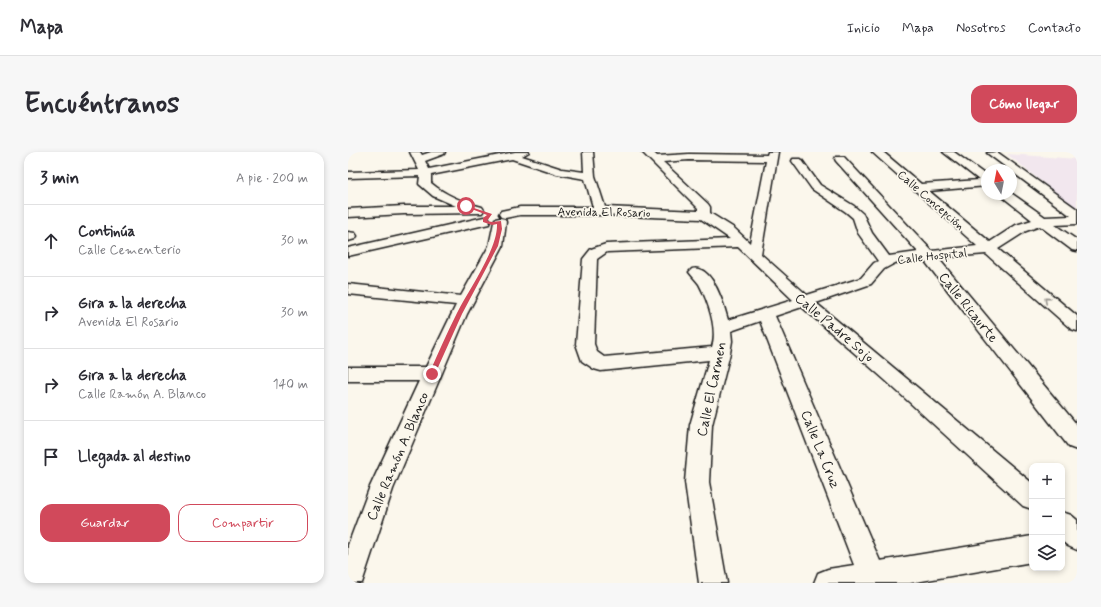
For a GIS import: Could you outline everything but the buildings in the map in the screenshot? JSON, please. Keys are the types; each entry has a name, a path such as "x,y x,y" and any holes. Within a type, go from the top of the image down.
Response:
{"street":[{"path":"440,152 417,156 426,173 425,184 437,194 491,217"},
{"path":"348,175 426,173 513,156 524,152"},
{"path":"588,152 590,176 600,212"},
{"name":"Calle Concepción","path":"877,152 1077,325"},
{"path":"948,152 981,177"},
{"path":"992,153 1077,215"},
{"path":"651,156 689,157 772,155 754,256"},
{"path":"513,156 559,172 580,176 590,176"},
{"name":"Calle Padre Sojo","path":"651,156 704,207 704,215 729,231 804,302 892,375 1029,495"},
{"name":"Calle Ricaurte","path":"842,157 928,256 1077,441"},
{"path":"797,161 816,187 850,209 859,218 865,233 886,262"},
{"path":"1017,181 1031,180"},
{"path":"918,188 981,183"},
{"path":"1014,200 1043,220 1077,247"},
{"path":"348,213 404,210 491,217"},
{"name":"Avenida El Rosario","path":"348,252 491,217 523,211 704,215"},
{"name":"Calle Ramón A. Blanco","path":"348,583 381,489 466,301 496,246 500,229 491,217"},
{"name":"Calle Hospital","path":"722,328 866,281 879,266 892,259 989,250 1021,228 1043,220 1077,220"},
{"path":"722,353 601,364 589,356 585,344 590,259 593,254 606,248 741,243"},
{"name":"Calle El Carmen","path":"698,272 710,292 722,328 723,341 722,353 701,425 697,482 713,583"},
{"path":"348,289 466,301"},
{"name":"Calle La Cruz","path":"766,314 874,580"},
{"path":"348,374 432,374"},
{"path":"1065,527 1077,538"},
{"path":"1065,543 1077,541"},
{"path":"828,583 874,580 1029,549"}],"shaded area":[{"path":"1007,154 1077,159 1077,210"}],"route":[{"path":"432,374 460,314 496,246 500,229 500,222 492,224 484,222 485,218 490,215 466,206"}]}
